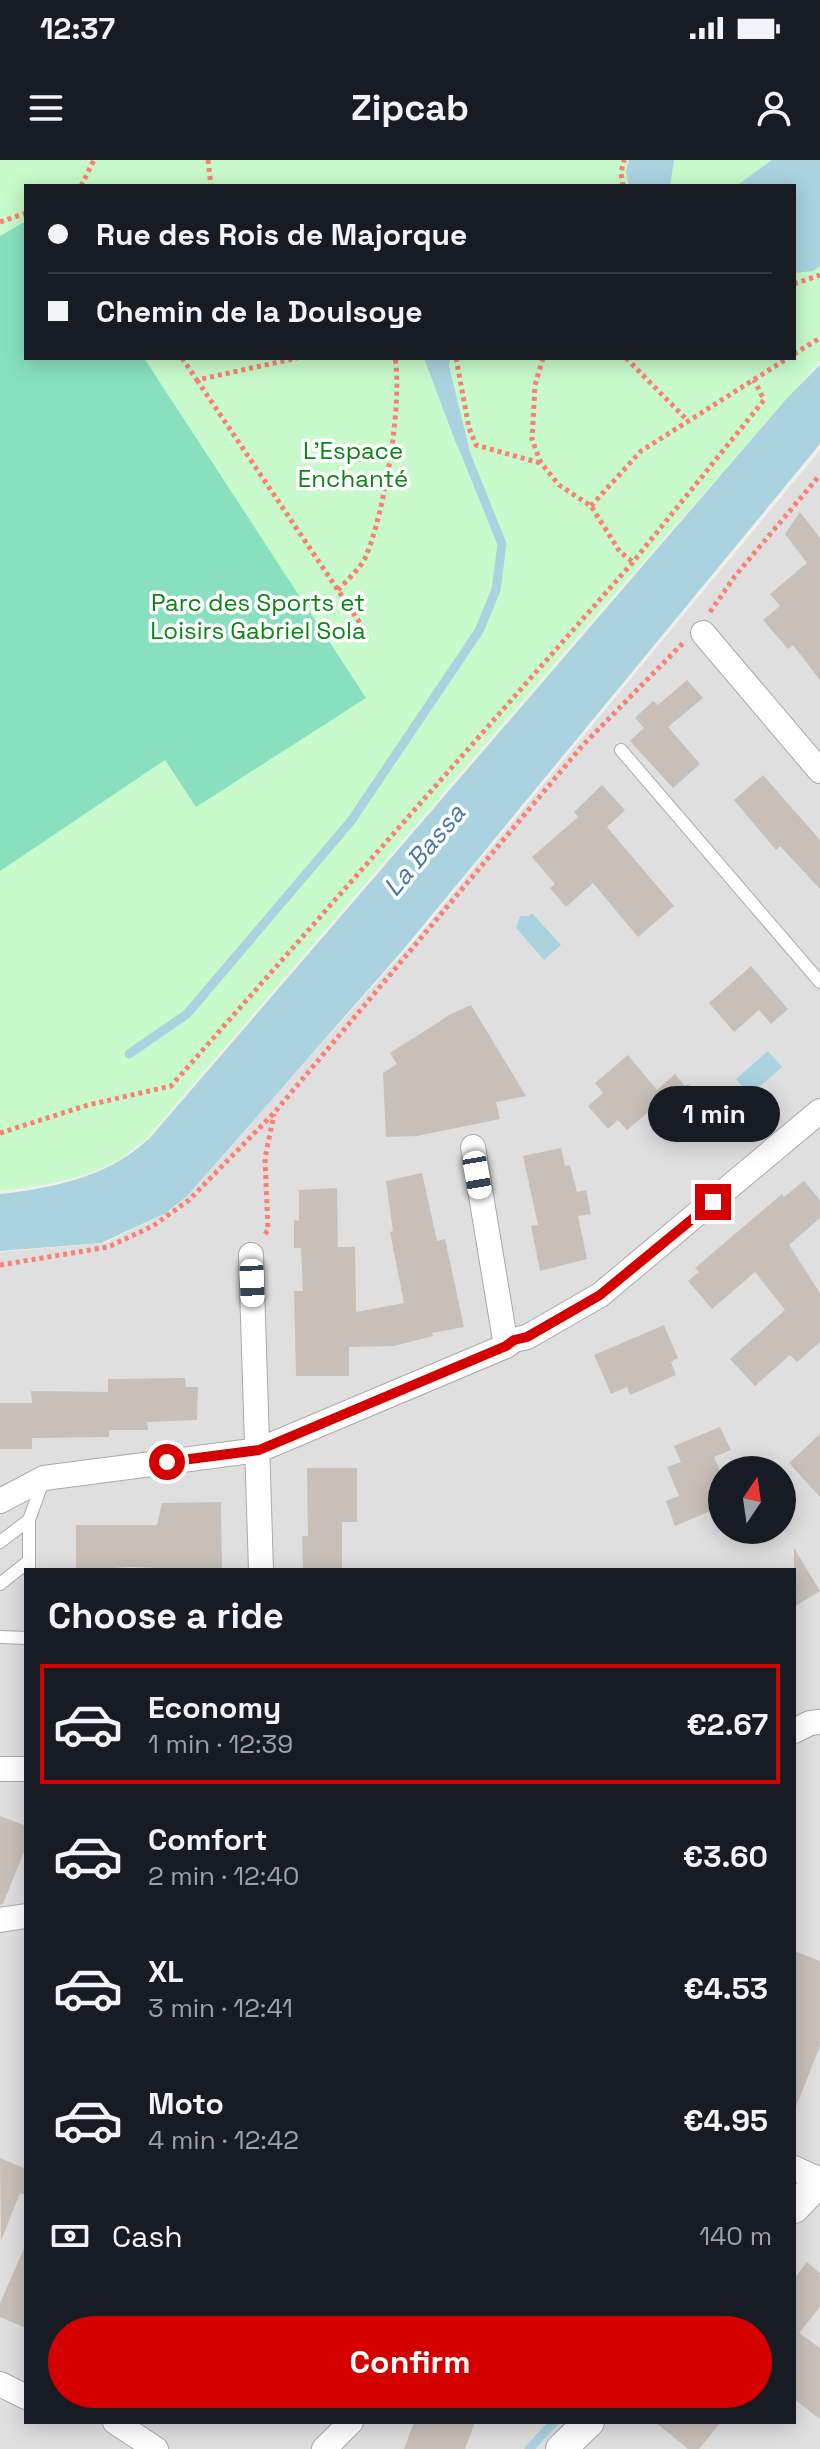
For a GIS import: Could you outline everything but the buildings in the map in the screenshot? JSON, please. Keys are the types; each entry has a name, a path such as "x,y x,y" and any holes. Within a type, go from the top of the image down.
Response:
{"street":[{"path":"700,630 820,771"},
{"path":"3,1497 44,1478 259,1450 527,1337 600,1295 816,1123"},
{"path":"473,1147 506,1346"},
{"path":"251,1255 261,1568"},
{"path":"796,1730 820,1722"},
{"path":"0,1769 24,1769"},
{"path":"0,1920 24,1916"},
{"path":"796,2169 820,2180 796,2206"},
{"path":"0,2384 24,2396"},
{"path":"118,2424 156,2449"},
{"path":"324,2449 349,2424"},
{"path":"561,2449 587,2424"}],"lane":[{"path":"621,750 820,982"},
{"path":"29,1566 29,1520 44,1478"},
{"path":"0,1542 29,1520"},
{"path":"0,1584 24,1569"},
{"path":"0,1637 24,1638"}],"path":[{"path":"82,184 94,160"},
{"path":"208,160 211,184"},
{"path":"623,184 624,160"},
{"path":"0,222 24,214"},
{"path":"796,283 820,275"},
{"path":"796,353 820,338"},
{"path":"183,360 366,632"},
{"path":"197,380 288,360"},
{"path":"338,590 365,558 387,480 395,403 395,360"},
{"path":"456,360 469,428 476,445 541,463"},
{"path":"542,360 535,385 532,440 541,463 559,485 591,506 620,552 633,562"},
{"path":"628,360 688,421"},
{"path":"591,506 641,451 785,360"},
{"path":"0,1133 88,1105 171,1086 633,562 764,400 754,380"},
{"path":"0,1265 108,1247 153,1226 189,1200 274,1113 583,745 700,630 735,576 820,475"},
{"path":"251,1255 268,1230 265,1158 274,1113"}],"shaded area":[{"path":"820,450 820,2449 0,2449 0,1252 105,1243 172,1210 412,943"}],"green space":[{"name":"Parc des Sports et Loisirs Gabriel Sola","path":"0,160 820,160 820,361 593,619 146,1139 103,1168 44,1185 0,1191"},
{"path":"24,222 24,360 145,360 366,698 196,807 165,760 0,871 0,236"}],"water":[{"path":"629,160 674,160 670,184 629,184 626,172"},
{"path":"772,160 820,160 820,266 813,271 796,273 796,184 739,184"},
{"path":"425,360 450,360 469,448 457,446"},
{"name":"La Bassa","path":"820,365 820,444 403,950 187,1196 166,1213 101,1243 0,1251 0,1194 46,1187 92,1174 123,1159 149,1139 788,397"},
{"path":"532,913 561,945 544,960 516,928 520,916"},
{"path":"768,1051 782,1067 750,1095 736,1079"}],"waterway":[{"path":"129,1054 187,1014 351,821 479,631 496,590 502,544 463,447"},
{"path":"529,2449 552,2424"}],"route":[{"path":"167,1462 259,1450 527,1337 600,1295 713,1202"}],"park label":[{"name":"L'Espace Enchanté","path":"353,464"}]}
